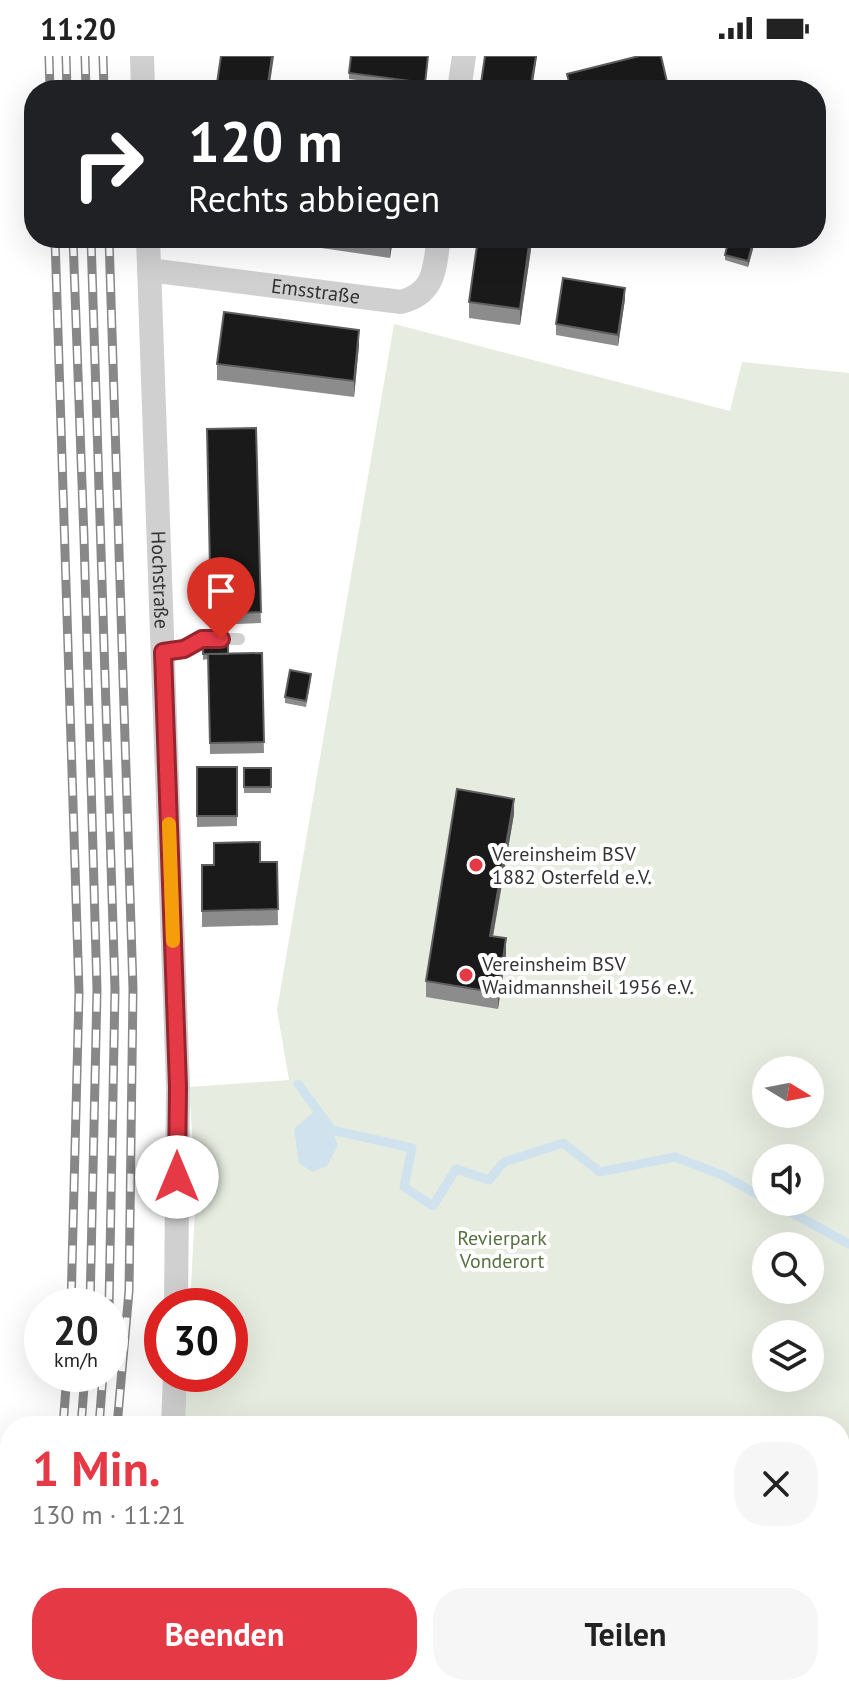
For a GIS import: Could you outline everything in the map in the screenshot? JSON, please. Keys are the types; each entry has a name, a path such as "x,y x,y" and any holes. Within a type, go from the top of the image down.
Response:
{"street":[{"path":"142,56 143,80"},
{"path":"460,80 464,56"},
{"name":"Hochstraße","path":"148,248 178,1087 176,1288"},
{"name":"Emsstraße","path":"149,270 401,302 412,299 429,286 434,275 438,248"},
{"path":"173,1416 174,1392"}],"lane":[{"path":"163,652 184,649 202,639 239,639"}],"green space":[{"name":"Revierpark Vonderort","path":"394,324 730,411 742,362 849,373 849,1416 184,1416 185,1392 248,1392 248,1288 191,1288 196,1192 189,1087 289,1080 277,1010"}],"water":[{"path":"317,1109 338,1145 327,1166 312,1172 299,1163 294,1129"}],"building":[{"path":"221,56 272,56 268,80 217,80"},
{"path":"351,56 428,56 425,80 349,73"},
{"path":"485,56 536,56 532,80 481,80"},
{"path":"639,56 661,56 667,80 568,80 567,74"},
{"path":"477,248 529,248 520,309 469,302"},
{"path":"727,248 751,248 748,261 725,255"},
{"path":"563,278 625,288 618,335 556,324"},
{"path":"224,312 359,330 354,381 217,364"},
{"path":"256,428 261,612 211,614 207,429"},
{"path":"203,640 228,640 228,654 203,654"},
{"path":"262,653 264,742 210,743 208,654"},
{"path":"290,670 311,674 306,701 285,697"},
{"path":"197,767 237,767 237,816 197,816"},
{"path":"244,768 271,768 271,787 244,787"},
{"path":"457,789 514,799 490,936 506,938 498,993 426,981"},
{"path":"260,842 260,862 277,862 278,909 202,911 202,865 214,865 214,843"}],"waterway":[{"path":"298,1084 332,1130 412,1148 404,1187 433,1206 456,1169 489,1180 504,1162 563,1143 600,1172 675,1157 722,1175 752,1191"},
{"path":"798,1216 849,1244"}],"railway":[{"path":"49,56 50,80"},
{"path":"66,56 67,80"},
{"path":"85,56 86,80"},
{"path":"103,56 104,80"},
{"path":"55,248 79,992 71,1288"},
{"path":"73,248 97,990 90,1288"},
{"path":"91,248 115,989 109,1288"},
{"path":"109,248 133,989 129,1291 118,1416"},
{"path":"64,1416 66,1392"},
{"path":"82,1416 84,1392"},
{"path":"100,1416 102,1392"}],"slow traffic":[{"path":"169,824 173,941"}],"place":[{"name":"Vereinsheim BSV 1882 Osterfeld e.V.","path":"476,865"},
{"name":"Vereinsheim BSV Waidmannsheil 1956 e.V.","path":"466,975"}],"route":[{"path":"177,1177 178,1087 163,652 184,649 202,639 221,639"}]}
